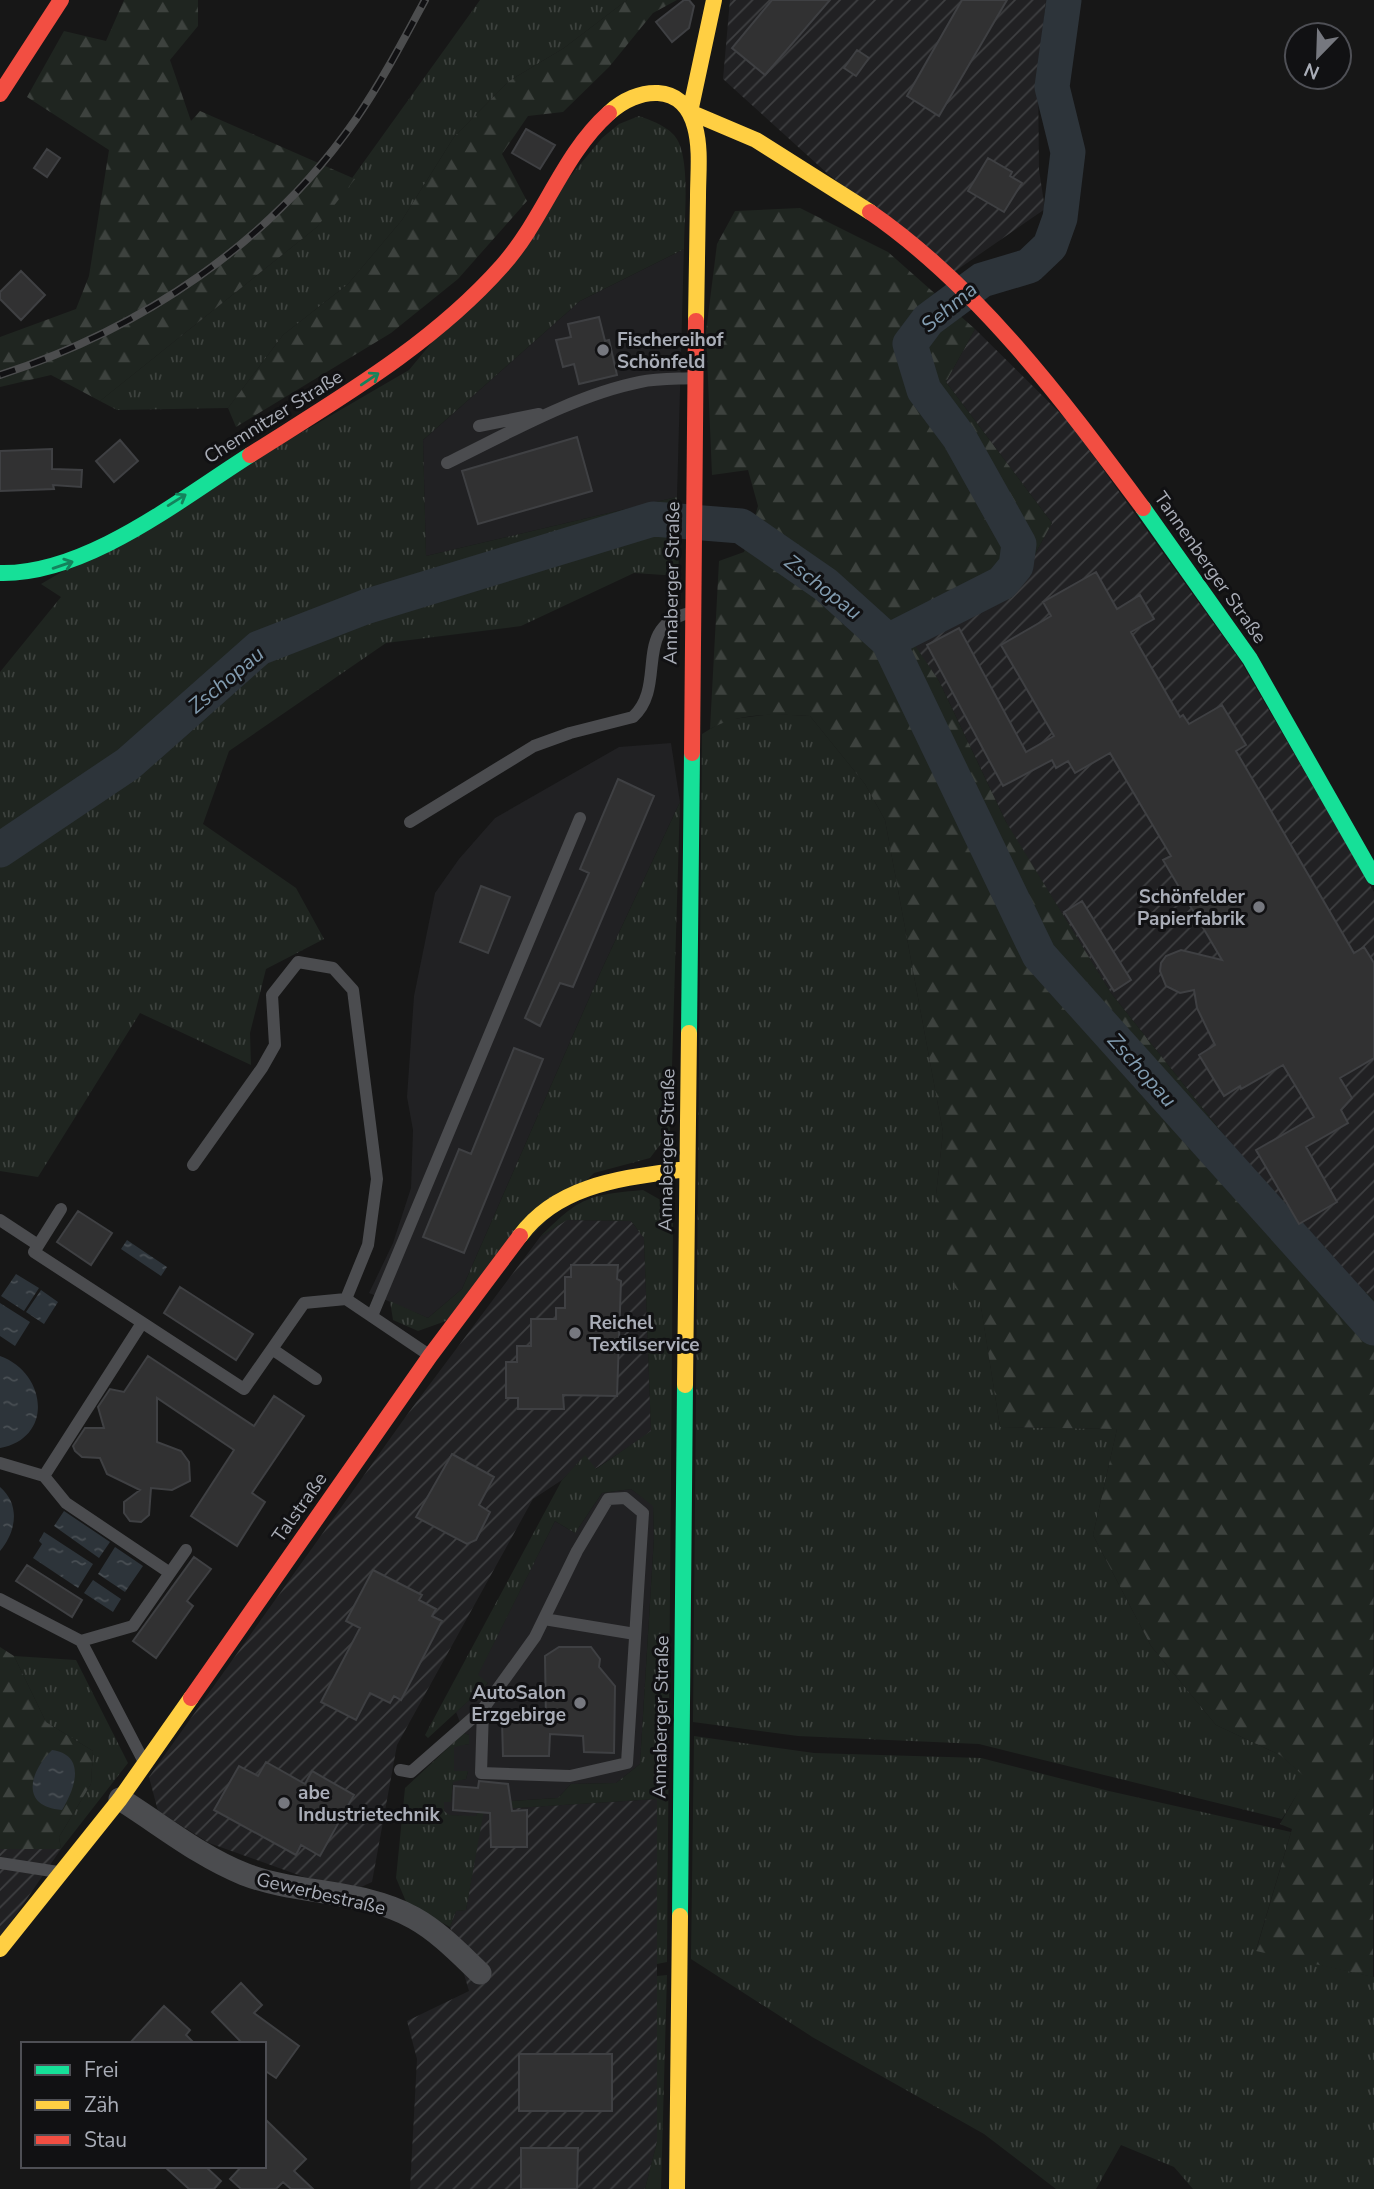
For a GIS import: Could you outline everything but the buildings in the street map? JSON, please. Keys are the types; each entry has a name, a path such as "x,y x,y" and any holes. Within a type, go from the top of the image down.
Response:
{"main road":[{"path":"0,94 61,0"},
{"path":"690,112 714,0"},
{"name":"Chemnitzer Straße","path":"0,573 32,573 62,566 95,551 370,380 413,348 504,264 589,134 610,110 639,93 648,91 667,95 690,112"},
{"name":"Tannenberger Straße","path":"690,112 755,140 853,201 891,227 978,306 1074,415 1180,556 1250,659 1374,877"},
{"name":"Annaberger Straße","path":"677,2189 698,147 697,130 690,112"},
{"name":"Chemnitzer Straße","path":"472,274 528,227"},
{"name":"Talstraße","path":"0,1949 120,1799 501,1259 544,1211 583,1189 612,1180 686,1170"}],"street":[{"name":"Gewerbestraße","path":"120,1799 209,1857 245,1874 380,1904 414,1918 443,1938 480,1973"}],"lane":[{"path":"479,426 560,409 640,382 695,378"},
{"path":"447,463 560,409"},
{"path":"410,822 534,746 570,733 633,717 647,696 657,635 667,620 692,612"},
{"path":"372,1316 580,818"},
{"path":"193,1165 262,1068 275,1045 272,995 298,962 333,968 353,990 377,1179 368,1245 346,1299"},
{"path":"61,1209 34,1252 244,1389 304,1303 346,1299 430,1356"},
{"path":"0,1220 38,1245"},
{"path":"44,1476 142,1323"},
{"path":"272,1349 316,1379"},
{"path":"0,1463 44,1476 66,1503 170,1573"},
{"path":"400,1770 411,1772 484,1709 535,1637 608,1499 625,1498 643,1513 626,1763 570,1776 481,1773 484,1709"},
{"path":"81,1641 133,1626 186,1550"},
{"path":"0,1599 81,1641 145,1763"},
{"path":"544,1619 635,1634"},
{"path":"0,1863 62,1872"}],"shaded area":[{"path":"730,0 1046,0 1038,75 1039,170 1045,209 954,272 828,174 723,79"},
{"path":"684,249 677,497 426,556 423,440 580,301"},
{"path":"975,329 1069,422 1240,660 1374,892 1374,1300 1296,1226 1111,993 1008,826 939,681 913,644 1011,598 1052,523 946,382"},
{"path":"671,743 680,802 602,969 462,1289 428,1318 369,1293 393,1243 411,1188 413,1130 407,1097 414,996 435,893 459,859 495,818 619,747"},
{"path":"566,1220 631,1221 644,1238 651,1432 595,1469 585,1456 562,1480 533,1499 397,1745 372,1882 359,1888 304,1877 209,1843 158,1811 149,1777 409,1412 540,1237"},
{"path":"631,1489 653,1505 654,1538 640,1764 616,1783 571,1784 558,1798 481,1803 476,1817 448,1815 444,1811 444,1801 451,1801 453,1781 466,1779 468,1771 454,1771 454,1746 469,1744 469,1735 464,1733 456,1712 488,1683 477,1676 555,1521 575,1533 602,1493"},
{"path":"657,1799 657,2142 645,2189 410,2189 417,2059 407,2021 469,1991 450,1927 456,1911 466,1910 483,1810"},
{"path":"0,1849 61,1849 0,1938"}],"green space":[{"path":"124,0 198,0 198,26 170,60 191,121 200,111 355,179 317,227 100,401 51,375 0,387 0,337 76,309 89,276 109,150 27,97 64,31 106,41"},
{"path":"480,0 627,0 564,48 509,81 454,137 402,220 348,284 283,335 228,408 117,410 100,401 317,227"},
{"path":"627,0 677,0 653,13 609,67 563,112 528,116 502,154 527,201 458,279 391,333 236,427 228,408 283,335 348,284 402,220 454,137 509,81 564,48"},
{"path":"639,116 667,129 679,143 685,181 684,249 580,301 423,440 426,556 677,497 679,576 634,573 521,626 386,643 229,751 203,824 296,888 324,939 266,969 250,1033 251,1065 140,1013 38,1177 0,1171 0,672 61,597 41,584 409,370 602,138 619,124"},
{"path":"800,208 888,252 975,329 946,382 1052,523 1011,598 914,644 939,681 1006,822 1111,993 1296,1226 1374,1300 1373,1977 1256,1951 1292,1829 1280,1824 1306,1778 1280,1755 1216,1725 1151,1646 1093,1535 1117,1429 1000,1427 980,1301 955,1288 935,1204 943,1132 885,820 865,784 810,716 746,717 710,729 719,561 744,552 758,506 748,470 712,475 706,332 717,244 735,211"},
{"path":"772,714 810,716 865,784 885,820 943,1132 935,1204 980,1300 1000,1427 1117,1429 1093,1535 1151,1646 1216,1725 1280,1755 1307,1778 1282,1819 979,1744 798,1736 693,1722 702,734 725,720"},
{"path":"680,802 670,1132 650,1158 594,1173 446,1321 418,1331 393,1320 390,1301 428,1318 462,1289 602,969"},
{"path":"643,1190 664,1202 673,1222 667,1962 657,1964 657,1799 484,1810 466,1910 456,1911 450,1927 407,1904 396,1878 405,1788 464,1733 469,1735 469,1744 454,1747 454,1771 468,1771 466,1779 453,1782 451,1802 444,1802 444,1811 449,1815 476,1816 481,1803 558,1798 571,1784 616,1783 640,1764 654,1538 653,1506 631,1489 602,1493 575,1533 555,1521 478,1675 488,1683 428,1738 425,1735 562,1480 585,1455 596,1469 651,1431 644,1238 631,1221 567,1220 540,1237 565,1213 586,1200"},
{"path":"0,1647 14,1656 46,1722 93,1751 91,1784 59,1837 61,1849 0,1849"},
{"path":"14,1656 76,1660 128,1763 61,1849 59,1837 91,1784 93,1751 46,1722"},
{"path":"694,1736 814,1753 981,1758 1109,1791 1291,1832 1256,1950 1374,1977 1374,2189 1193,2189 1174,2167 1121,2145 1096,2189 1056,2189 984,2134 814,2038 691,1959"},
{"path":"667,1975 661,2189 645,2189 657,2142 657,1976"}],"water":[{"path":"127,1240 167,1267 161,1276 121,1249"},
{"path":"16,1274 39,1288 24,1311 1,1296"},
{"path":"41,1290 58,1302 44,1324 26,1312"},
{"path":"0,1303 30,1322 15,1346 0,1336"},
{"path":"0,1356 16,1364 27,1376 35,1390 38,1405 36,1419 29,1432 17,1442 0,1448"},
{"path":"0,1487 11,1502 14,1519 10,1536 0,1551"},
{"path":"64,1511 110,1542 99,1558 54,1526"},
{"path":"44,1532 93,1564 78,1588 33,1558 42,1544 39,1541"},
{"path":"115,1547 143,1566 125,1592 98,1574"},
{"path":"93,1580 121,1599 113,1612 84,1593"},
{"path":"52,1750 63,1753 74,1766 74,1783 62,1810 39,1802 34,1795 34,1778 38,1768"}],"waterway":[{"name":"Sehma","path":"888,641 1002,583 1016,566 1019,544 959,437 924,390 910,344 928,320 982,280 1029,266 1050,246 1060,218 1068,152 1052,87 1064,0"},
{"name":"Zschopau","path":"0,850 128,764 259,648 365,607 653,519 741,526 826,585 888,641 1039,955 1374,1328"}],"railway":[{"path":"0,375 53,356 103,333 199,276 243,242 284,205 322,164 356,119 425,0"}],"traffic: fast":[{"path":"0,573 33,570 65,562 98,548 131,532 250,455"},
{"path":"1143,508 1250,659 1374,877"},
{"path":"689,1033 692,753"},
{"path":"680,1916 685,1385"}],"traffic: slow":[{"path":"714,0 690,112 756,140 870,212"},
{"path":"609,113 633,98 658,93 680,102 689,112 697,135 699,153 696,321"},
{"path":"685,1385 689,1033"},
{"path":"520,1236 536,1218 554,1204 574,1194 617,1180 686,1169"},
{"path":"0,1949 120,1799 191,1698"},
{"path":"677,2189 680,1916"}],"traffic: jam":[{"path":"0,94 61,0"},
{"path":"250,455 383,369 415,346 475,295 517,248 578,148 609,113"},
{"path":"870,212 910,242 984,311 1051,388 1143,508"},
{"path":"692,753 696,321"},
{"path":"191,1698 430,1356 520,1236"}],"place":[{"name":"Fischereihof Schönfeld","path":"603,350"},
{"name":"Schönfelder Papierfabrik","path":"1259,907"},
{"name":"Reichel Textilservice","path":"575,1333"},
{"name":"AutoSalon Erzgebirge","path":"580,1703"},
{"name":"abe Industrietechnik","path":"284,1803"}]}
